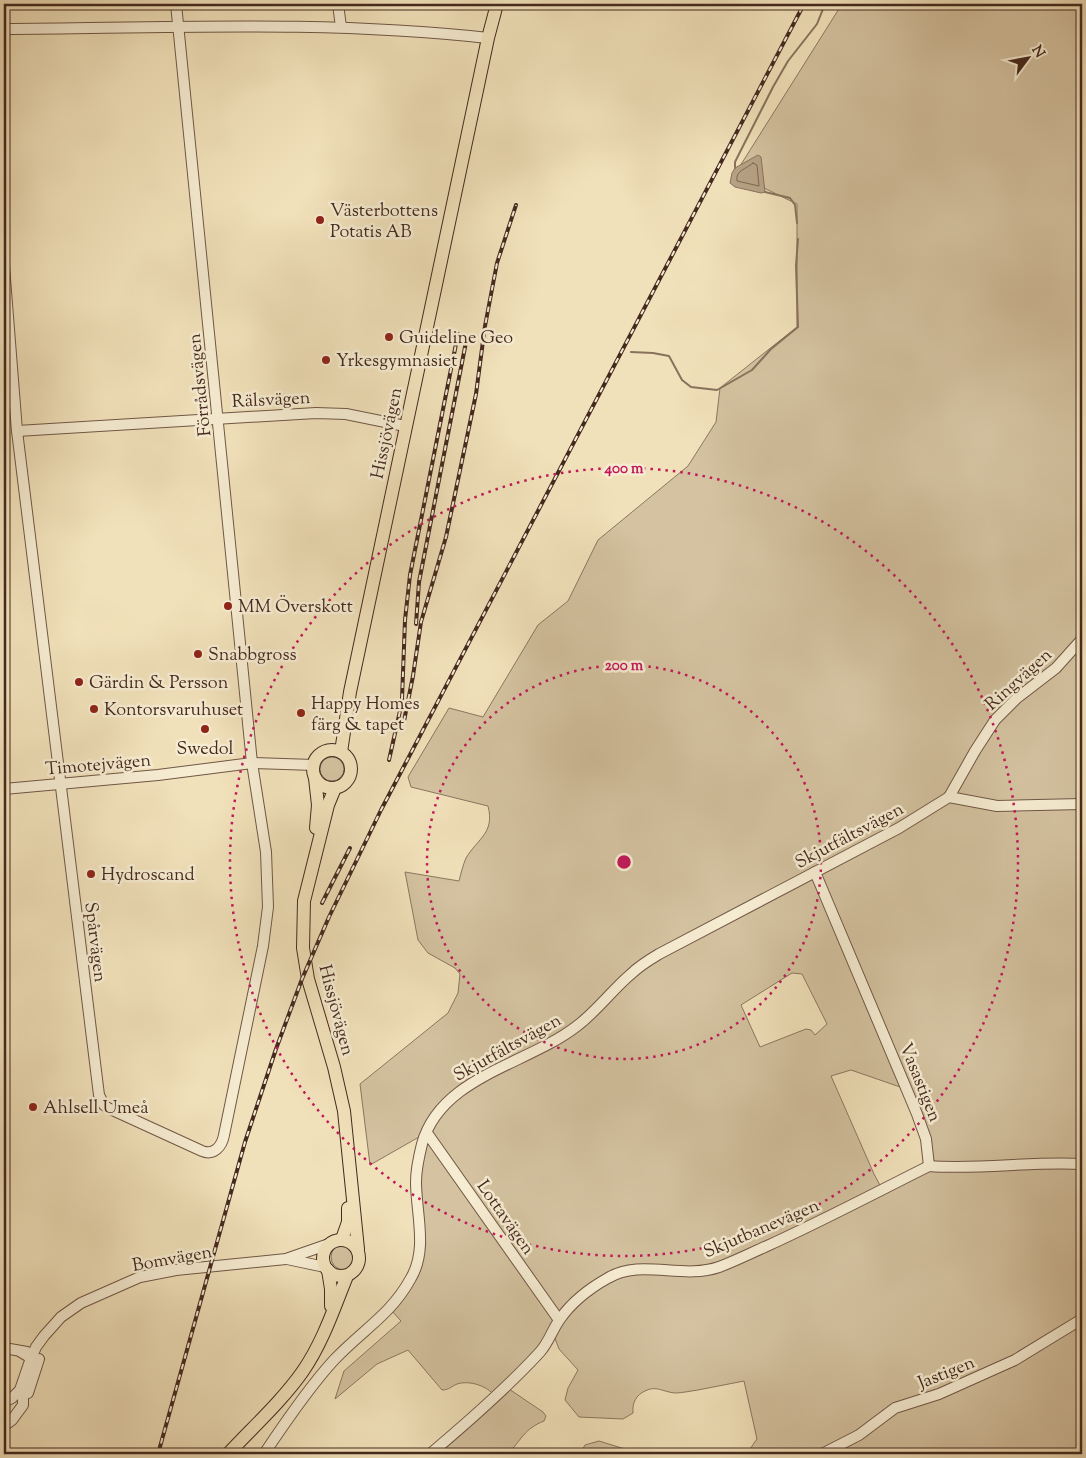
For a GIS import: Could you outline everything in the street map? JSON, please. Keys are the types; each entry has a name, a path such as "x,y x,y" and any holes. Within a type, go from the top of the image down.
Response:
{"main road":[{"name":"Hissjövägen","path":"340,752 350,692 405,426 488,38 497,4"},
{"path":"330,750 340,752 348,760 350,771 345,782 335,788 322,785 314,771 319,756 330,750"},
{"name":"Hissjövägen","path":"310,877 317,819 314,771"},
{"name":"Hissjövägen","path":"335,788 328,804 304,901 303,948 314,1005 340,1088 358,1249"},
{"name":"Hissjövägen","path":"342,1239 348,1222 348,1151"},
{"path":"326,1269 332,1274 340,1276 352,1274 359,1264 360,1256 358,1249 353,1243 342,1239 335,1240 325,1249 323,1256 326,1269 331,1289 330,1319"},
{"path":"228,1454 304,1370 330,1319 346,1276"}],"street":[{"name":"Förrådsvägen","path":"176,4 219,418 252,763"},
{"path":"338,4 341,26"},
{"path":"4,29 341,26 428,31 488,38"},
{"name":"Spårvägen","path":"4,266 17,431 100,1100 108,1108 208,1153 217,1149 223,1140 263,946 266,923 268,894 266,852 252,763"},
{"name":"Rälsvägen","path":"17,431 316,413 346,414 405,426"},
{"name":"Ringvägen","path":"948,797 995,720 1017,698 1056,668 1082,639"},
{"name":"Timotejvägen","path":"4,789 158,775 252,763 302,763 314,771"},
{"path":"948,797 997,806 1082,804"},
{"name":"Skjutfältsvägen","path":"264,1454 334,1360 386,1313 402,1295 414,1274 419,1258 420,1230 416,1182 418,1163 427,1133 434,1118 446,1103 461,1090 563,1036 577,1026 631,973 644,963 672,946 899,828 948,797"},
{"name":"Vasastigen","path":"815,872 917,1114 926,1139 930,1166"},
{"name":"Lottavägen","path":"427,1133 559,1320"},
{"path":"930,1166 948,1168 1013,1164 1082,1164"},
{"name":"Skjutbanevägen","path":"430,1454 475,1417 542,1350 559,1320 591,1288 619,1272 645,1269 685,1272 717,1268 811,1225 930,1166"},
{"name":"Bomvägen","path":"4,1402 12,1398 20,1390 31,1360 49,1330 61,1317 81,1303 140,1277 176,1270 286,1259 329,1244"},
{"name":"Bomvägen","path":"286,1259 326,1269"},
{"name":"Jastigen","path":"822,1454 859,1435 895,1408 939,1394 1006,1364 1082,1319"},
{"path":"4,1348 31,1360"},
{"path":"20,1356 39,1348"},
{"name":"Bomvägen","path":"4,1426 12,1420 23,1405 30,1390 39,1348"},
{"path":"20,1356 26,1372"},
{"name":"Bomvägen","path":"23,1405 23,1397 33,1365 31,1360"}],"shaded area":[{"path":"842,4 1082,4 1082,1454 742,1454 750,1449 757,1439 744,1381 680,1393 649,1389 637,1397 633,1406 633,1413 623,1419 579,1417 565,1400 568,1388 578,1370 559,1349 553,1333 503,1385 546,1416 544,1421 528,1431 508,1454 430,1454 495,1396 492,1392 473,1383 457,1384 449,1389 442,1390 408,1350 377,1364 335,1399 344,1371 401,1321 390,1309 419,1258 416,1182 426,1133 370,1165 360,1084 448,1013 458,993 460,974 455,968 428,953 418,940 405,872 459,881 466,858 484,835 490,815 488,806 411,787 408,777 449,708 483,717 538,625 568,601 598,540 688,466 716,422 720,388 797,327 797,204 735,174","holes":["792,973 802,974 827,1024 815,1035 811,1030 806,1029 760,1047 741,1005","851,1070 906,1089 929,1166 882,1189 831,1076"]},
{"path":"332,757 337,758 343,764 343,774 337,780 332,781 327,780 321,774 320,769 321,764 327,758"},
{"path":"344,1244 353,1248 357,1257 353,1266 344,1270 335,1266 331,1257 335,1248"},
{"path":"599,1441 641,1454 580,1454 585,1445"},
{"path":"651,1449 650,1454 641,1454"}],"water":[{"path":"758,155 761,157 765,192 761,193 735,187 730,183 735,168"}],"waterway":[{"path":"735,168 735,162 773,87 788,61 817,24 825,4"},
{"path":"765,192 790,198 795,205 797,223"},
{"path":"631,352 669,356 682,380 691,387 717,390 752,370 771,349 798,327 796,266 798,239"}],"railway":[{"path":"158,1454 245,1142 302,979 329,917 381,810 804,4"},
{"path":"404,721 421,622 446,537 476,394 485,326 497,263 516,205"},
{"path":"402,699 405,620 410,575 458,334"},
{"path":"416,624 419,582 467,337"},
{"path":"389,760 400,711"},
{"path":"322,903 350,848"}],"place":[{"name":"Västerbottens Potatis AB","path":"320,220"},
{"name":"Guideline Geo","path":"389,337"},
{"name":"Yrkesgymnasiet","path":"326,360"},
{"name":"MM Överskott","path":"228,606"},
{"name":"Snabbgross","path":"198,654"},
{"name":"Gärdin & Persson","path":"79,682"},
{"name":"Kontorsvaruhuset","path":"94,709"},
{"name":"Happy Homes färg & tapet","path":"301,713"},
{"name":"Swedol","path":"205,729"},
{"name":"Hydroscand","path":"91,874"},
{"name":"Ahlsell Umeå","path":"33,1107"}]}
